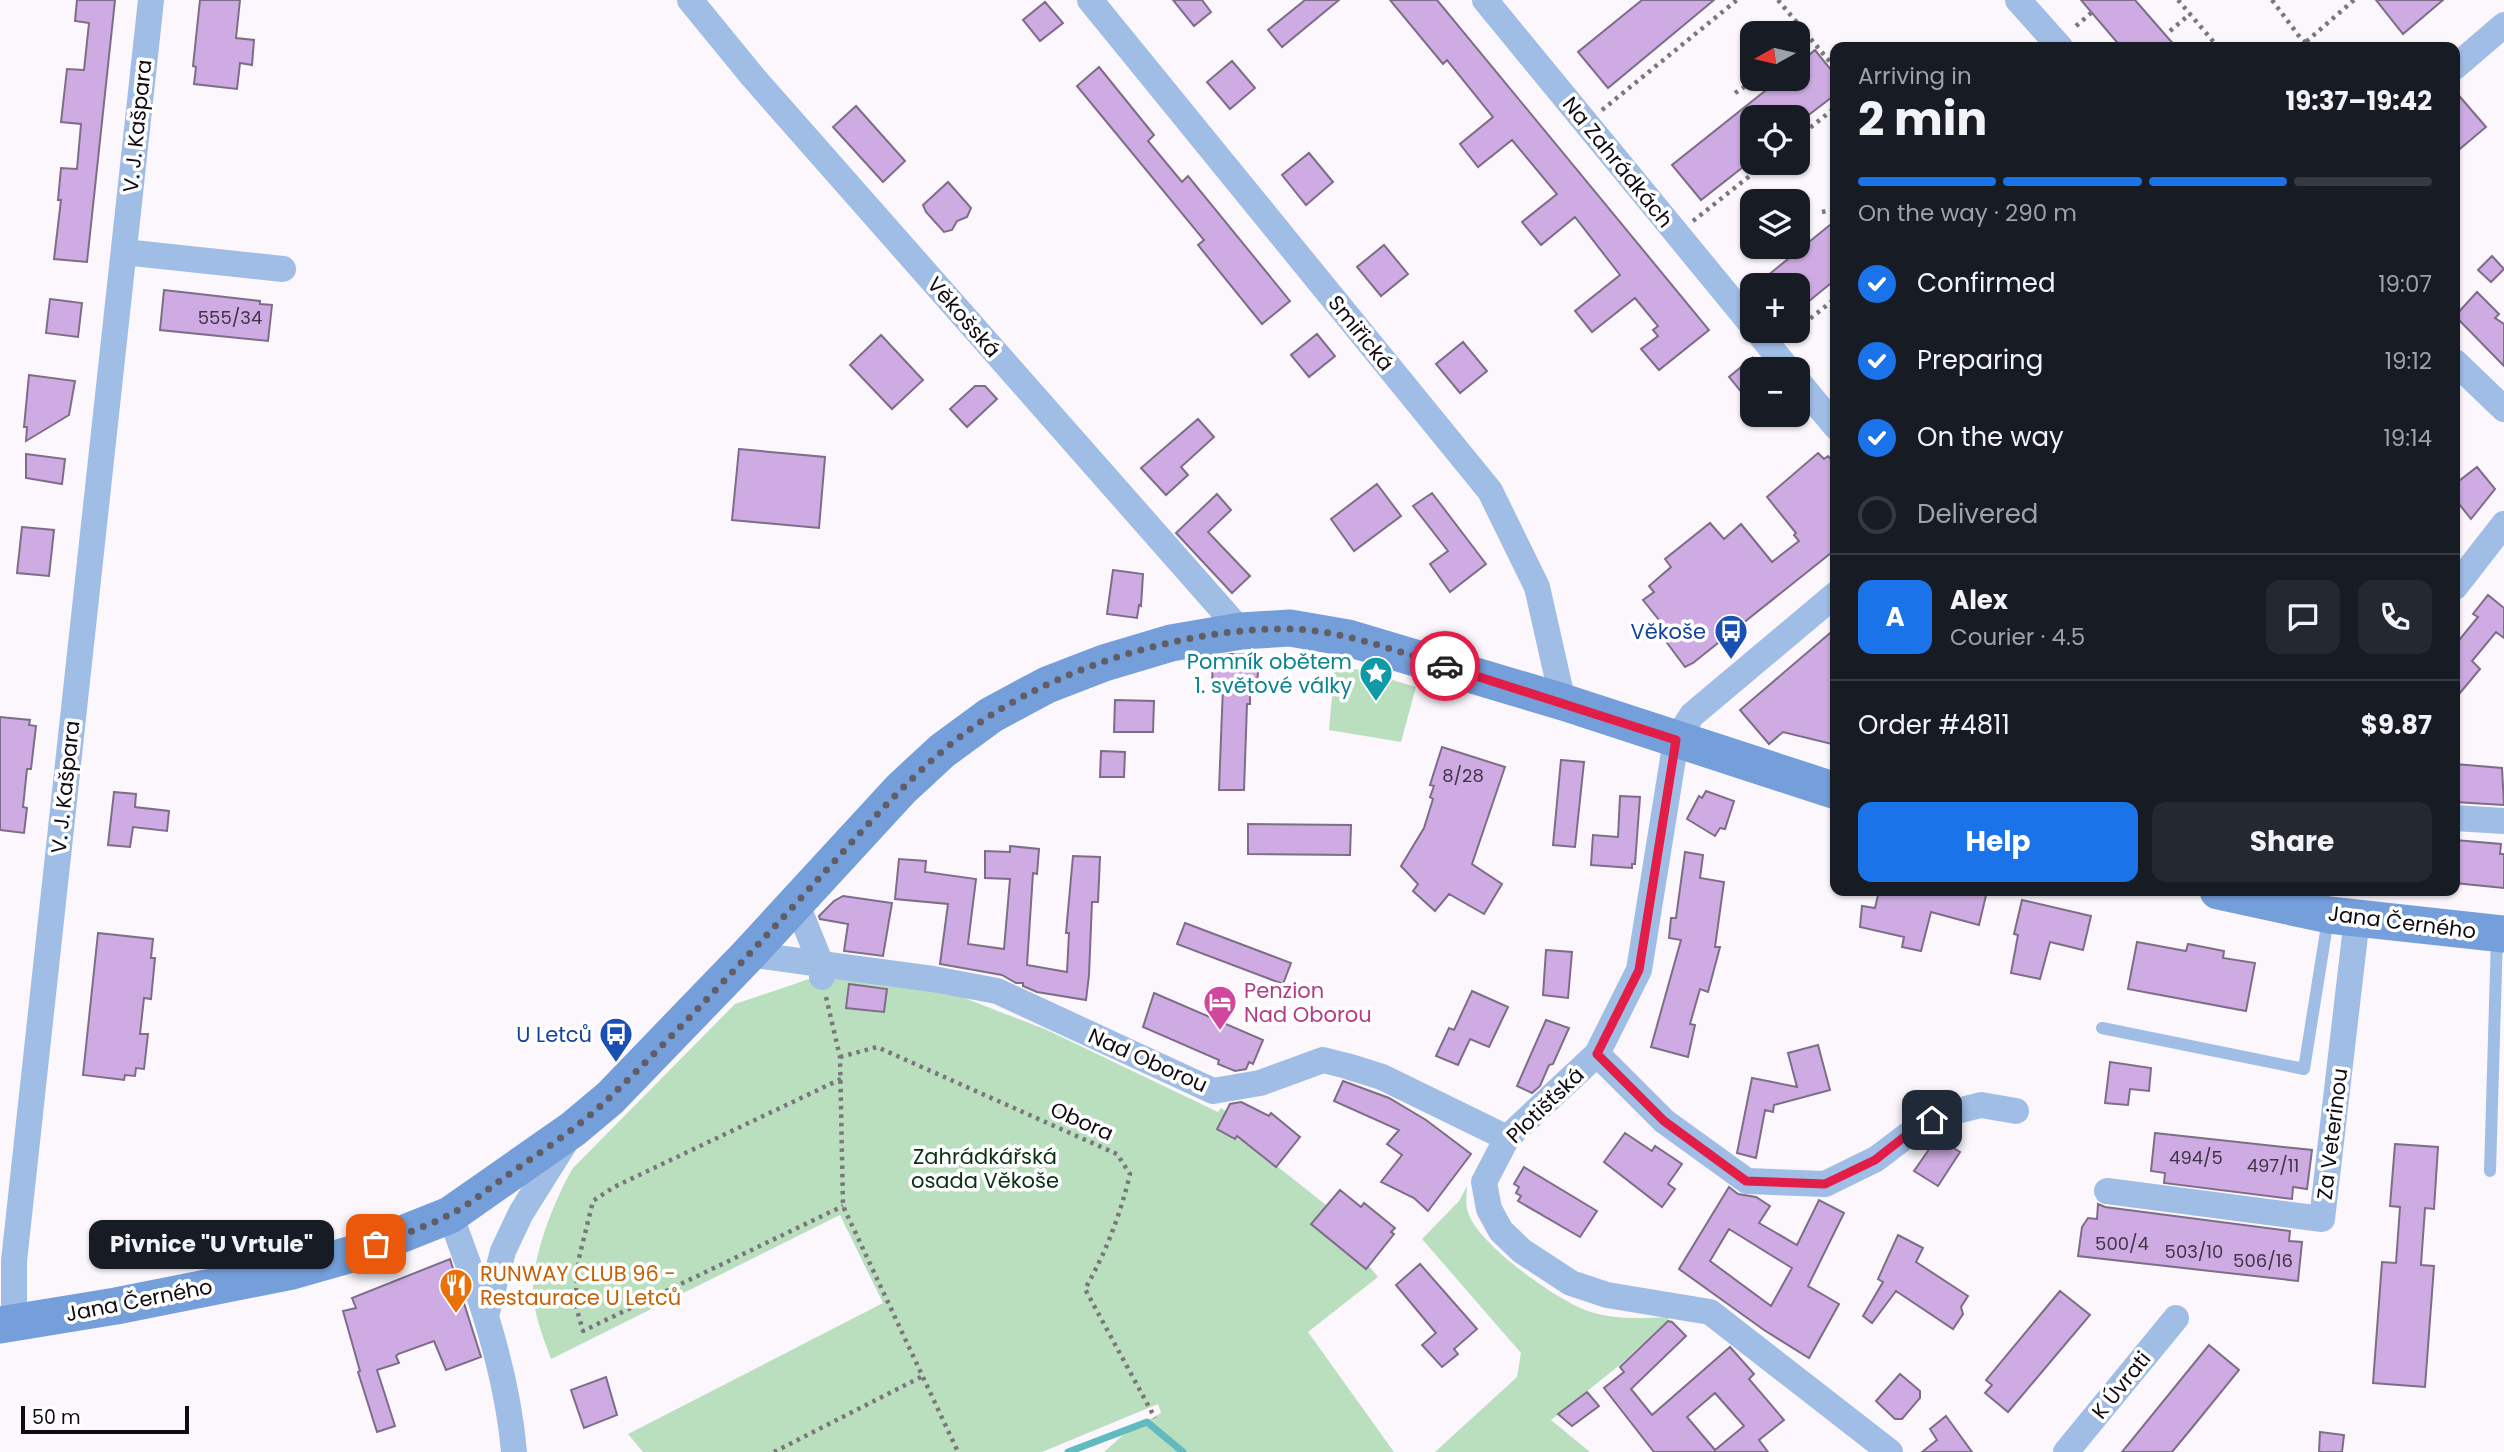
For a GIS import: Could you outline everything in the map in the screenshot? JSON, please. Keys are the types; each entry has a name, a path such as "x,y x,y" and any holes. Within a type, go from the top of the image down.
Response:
{"street":[{"name":"V. J. Kašpara","path":"7,1324 151,0"},
{"name":"Věkošská","path":"690,0 753,77 1241,631"},
{"name":"Smiřická","path":"1090,0 1490,491 1537,587 1563,702"},
{"name":"Na Zahrádkách","path":"1485,0 1740,310"},
{"path":"2018,0 2056,42"},
{"path":"2460,63 2504,25"},
{"path":"124,252 283,270"},
{"path":"1767,343 1778,357"},
{"path":"2460,367 2504,408"},
{"path":"1810,396 1830,420"},
{"path":"2460,581 2504,524"},
{"path":"1676,740 1692,716 1830,599"},
{"name":"Jana Černého","path":"7,1324 116,1306 292,1271 352,1254 450,1215 573,1129 610,1098 749,954 901,789 942,751 991,715 1047,685 1104,663 1171,642 1241,631 1290,628 1348,638 1563,702 1830,789"},
{"name":"Plotišťská","path":"1676,740 1639,970 1597,1054 1507,1138 1484,1182 1489,1209 1501,1231 1522,1251 1571,1283 1606,1296 1710,1312 1890,1452"},
{"path":"2460,818 2504,821"},
{"name":"Jana Černého","path":"2253,896 2501,934"},
{"path":"796,902 821,971"},
{"name":"Za Veterinou","path":"2107,1191 2322,1219 2338,908"},
{"name":"Nad Oborou","path":"749,954 821,971 933,979 998,991 1213,1091 1260,1083 1323,1060 1382,1077 1507,1138"},
{"path":"1597,1054 1664,1121 1746,1181 1825,1184 1875,1160 1913,1130 1956,1111 1981,1105 2016,1111"},
{"path":"486,1316 503,1251 522,1213 573,1129"},
{"path":"450,1215 467,1255 486,1316 512,1428 514,1452"},
{"name":"K Úvrati","path":"2066,1452 2176,1318"}],"lane":[{"path":"2102,1028 2304,1069 2338,908"},
{"path":"2490,1171 2501,934"}],"path":[{"path":"1598,113 1737,0"},
{"path":"1779,0 1796,21"},
{"path":"2178,0 2214,42"},
{"path":"2272,0 2305,42 2354,0"},
{"path":"2076,26 2091,13"},
{"path":"2170,31 2190,14"},
{"path":"1810,38 1830,62"},
{"path":"1735,93 1740,90"},
{"path":"1810,128 1830,112"},
{"path":"1688,226 1751,175"},
{"path":"1822,212 1830,210"},
{"path":"1810,319 1830,303"},
{"path":"821,971 840,1057 843,1206 958,1452"},
{"name":"Obora","path":"840,1057 877,1047 1117,1154 1130,1174 1122,1211 1104,1257 1084,1289 1155,1418"},
{"path":"841,1079 614,1187 593,1201 579,1258 575,1303 583,1331 843,1206"},
{"path":"774,1452 923,1376"}],"green space":[{"path":"1335,663 1416,687 1401,742 1329,730"},
{"name":"Zahrádkářská osada Věkoše","path":"815,977 851,977 954,994 1047,1030 1218,1112 1221,1108 1227,1112 1216,1129 1248,1143 1326,1205 1311,1225 1362,1265 1369,1266 1378,1277 1308,1332 1394,1452 1104,1452 1124,1434 1161,1413 1158,1404 1042,1452 643,1452 628,1434 883,1303 840,1215 551,1359 535,1309 535,1270 544,1233 573,1168 735,1004"},
{"path":"1467,1186 1467,1209 1487,1240 1521,1270 1560,1297 1601,1315 1630,1318 1671,1317 1621,1364 1551,1420 1590,1452 1435,1452 1517,1377 1521,1353 1422,1239 1459,1201"}],"building":[{"path":"77,0 115,0 87,262 54,259 61,200 58,200 61,168 77,169 81,124 61,122 67,69 84,70 89,23 75,21"},
{"path":"200,0 240,0 236,38 254,40 252,65 240,63 237,89 194,84 196,67 193,66"},
{"path":"1173,0 1202,0 1211,12 1194,26"},
{"path":"1305,0 1339,0 1282,47 1268,30"},
{"path":"1390,0 1437,0 1709,330 1659,370 1641,349 1658,336 1653,330 1658,326 1635,298 1592,332 1575,311 1620,275 1575,217 1541,245 1522,222 1557,194 1512,140 1478,167 1460,144 1493,117 1447,60 1443,64"},
{"path":"1642,0 1714,0 1608,88 1578,52"},
{"path":"2081,0 2135,0 2172,42 2117,42"},
{"path":"2376,0 2443,0 2403,34"},
{"path":"1045,2 1063,23 1040,41 1023,20"},
{"path":"1815,50 1830,69 1830,99 1810,114 1810,105 1747,105 1765,91 1810,91 1810,54"},
{"path":"1232,61 1255,88 1230,109 1207,82"},
{"path":"1099,67 1154,135 1148,141 1182,182 1188,176 1290,301 1262,324 1198,245 1204,240 1077,86"},
{"path":"2460,97 2486,127 2460,149"},
{"path":"856,106 905,161 883,182 833,127"},
{"path":"1740,111 1740,169 1701,200 1672,165"},
{"path":"1309,153 1333,182 1306,205 1282,175"},
{"path":"948,182 971,208 967,217 957,221 952,230 944,232 923,205"},
{"path":"1830,225 1830,284 1810,300 1810,273 1771,273 1788,259 1810,259 1810,241"},
{"path":"1384,245 1408,274 1381,296 1357,267"},
{"path":"2492,256 2504,269 2491,282 2478,270"},
{"path":"164,290 260,301 260,304 272,305 268,341 160,330"},
{"path":"2477,292 2499,314 2495,318 2504,324 2504,366 2460,321 2460,311"},
{"path":"50,299 82,303 78,337 46,333"},
{"path":"1317,334 1335,356 1309,377 1291,355"},
{"path":"881,335 923,380 892,409 850,365"},
{"path":"1463,342 1487,371 1460,393 1436,364"},
{"path":"1740,368 1740,390 1729,377"},
{"path":"29,375 75,381 69,415 26,441 27,427 24,427"},
{"path":"975,386 985,386 997,399 967,427 950,409"},
{"path":"1198,419 1214,437 1181,467 1188,475 1166,495 1141,468"},
{"path":"739,449 825,457 819,528 732,520"},
{"path":"1818,453 1824,459 1828,456 1830,554 1685,667 1662,636 1663,625 1643,600 1654,592 1649,586 1671,567 1665,559 1710,523 1724,539 1741,524 1772,562 1799,541 1794,535 1796,533 1767,497"},
{"path":"26,454 65,459 62,484 26,478"},
{"path":"2477,467 2495,489 2471,519 2460,505 2460,480"},
{"path":"1377,484 1401,516 1354,551 1331,519"},
{"path":"1432,493 1486,564 1450,592 1430,564 1448,551 1413,506"},
{"path":"1217,494 1231,510 1208,532 1250,576 1232,593 1176,533"},
{"path":"22,527 54,530 49,576 17,573"},
{"path":"1113,570 1143,574 1141,606 1139,605 1137,618 1107,614"},
{"path":"2488,595 2504,608 2504,638 2496,632 2472,661 2480,669 2460,693 2460,639 2478,617 2473,614"},
{"path":"1830,633 1830,744 1783,732 1769,744 1740,710"},
{"path":"1230,654 1259,655 1257,687 1250,687 1250,704 1247,704 1244,790 1219,790 1223,686 1212,685 1213,657"},
{"path":"1115,700 1154,701 1153,732 1114,732"},
{"path":"0,717 30,720 29,725 36,726 31,769 27,769 23,807 27,808 24,833 0,830"},
{"path":"1442,747 1505,767 1472,864 1502,884 1484,914 1449,894 1435,911 1413,891 1418,884 1401,866 1424,828 1433,799 1430,797 1434,786 1430,785"},
{"path":"1101,751 1125,752 1124,777 1100,777"},
{"path":"1561,760 1584,762 1575,847 1553,845"},
{"path":"2460,764 2502,768 2504,805 2460,802"},
{"path":"1706,791 1734,801 1725,829 1720,828 1715,836 1687,819 1699,796 1702,798"},
{"path":"114,792 136,794 135,807 169,811 167,831 133,827 130,847 108,845"},
{"path":"1620,796 1640,797 1635,864 1632,864 1632,868 1591,865 1593,835 1618,837"},
{"path":"1248,824 1351,825 1350,855 1248,854"},
{"path":"2460,840 2501,844 2500,854 2504,854 2504,888 2460,884"},
{"path":"1010,846 1039,849 1037,874 1033,873 1027,965 1067,972 1069,933 1066,933 1073,856 1100,857 1098,902 1092,902 1086,1000 1037,992 1002,975 940,964 948,904 895,899 899,859 926,861 925,872 976,879 968,944 1004,949 1010,879 985,878 985,851 1010,852"},
{"path":"1685,852 1703,855 1700,878 1724,882 1715,947 1720,947 1708,992 1700,989 1690,1024 1695,1025 1688,1057 1651,1047 1681,940 1669,938 1671,918 1676,918"},
{"path":"843,896 892,903 883,956 844,951 848,924 820,919 819,916 834,901"},
{"path":"1878,896 1986,896 1979,925 1931,912 1921,951 1902,947 1904,937 1860,927 1862,906 1875,908"},
{"path":"2022,900 2091,916 2083,950 2050,942 2040,979 2011,973 2018,935 2014,934"},
{"path":"1185,923 1291,963 1283,984 1177,944"},
{"path":"98,933 153,939 151,958 155,958 151,999 144,998 140,1034 148,1034 144,1069 136,1068 135,1076 125,1075 124,1080 83,1075"},
{"path":"2137,942 2186,951 2188,944 2224,951 2223,958 2255,963 2246,1011 2128,989"},
{"path":"1546,950 1572,952 1568,998 1543,995"},
{"path":"849,984 887,989 884,1012 846,1008"},
{"path":"1472,991 1508,1007 1489,1047 1470,1039 1458,1065 1436,1056 1449,1028 1454,1030"},
{"path":"1154,993 1263,1040 1253,1064 1249,1062 1246,1069 1235,1071 1218,1064 1219,1060 1143,1027"},
{"path":"1546,1020 1569,1028 1553,1064 1549,1065 1540,1086 1532,1093 1517,1086"},
{"path":"1818,1045 1830,1090 1774,1105 1773,1112 1765,1110 1756,1158 1737,1153 1752,1078 1797,1087 1788,1053"},
{"path":"2110,1062 2151,1068 2149,1091 2130,1089 2128,1105 2105,1103"},
{"path":"1343,1081 1389,1098 1426,1120 1471,1154 1428,1211 1414,1198 1381,1182 1402,1155 1387,1144 1399,1130 1334,1101"},
{"path":"1241,1102 1269,1116 1271,1113 1300,1137 1276,1167 1237,1136 1235,1139 1217,1129 1230,1104"},
{"path":"1625,1133 1652,1151 1655,1146 1682,1164 1668,1184 1675,1189 1662,1207 1604,1162"},
{"path":"2155,1133 2312,1150 2307,1189 2293,1187 2292,1199 2164,1183 2165,1173 2151,1171"},
{"path":"1937,1138 1960,1152 1938,1186 1914,1171"},
{"path":"2395,1144 2438,1147 2434,1209 2425,1208 2421,1265 2434,1266 2425,1387 2373,1383 2382,1262 2396,1263 2400,1207 2390,1206"},
{"path":"1524,1167 1597,1211 1580,1237 1518,1201 1521,1196 1516,1193 1519,1187 1514,1184"},
{"path":"1729,1187 1738,1194 1756,1197 1770,1206 1759,1223 1797,1245 1819,1200 1844,1213 1808,1286 1839,1304 1809,1358 1764,1330 1679,1269","holes":["1729,1229 1792,1268 1771,1306 1710,1261"]},
{"path":"1340,1190 1361,1207 1364,1203 1395,1228 1391,1232 1394,1234 1366,1269 1311,1224"},
{"path":"2098,1204 2290,1231 2289,1241 2302,1242 2298,1281 2078,1256 2082,1227 2088,1218 2097,1219"},
{"path":"1898,1235 1923,1248 1916,1262 1968,1296 1961,1307 1963,1314 1953,1329 1896,1291 1872,1323 1863,1316 1883,1282 1878,1279"},
{"path":"450,1259 481,1357 446,1370 434,1341 398,1354 396,1356 399,1363 377,1370 395,1426 377,1432 343,1311 356,1308 352,1298"},
{"path":"1420,1264 1477,1329 1454,1349 1458,1354 1442,1367 1422,1345 1436,1333 1396,1285"},
{"path":"2060,1291 2090,1315 2008,1412 1985,1393 1992,1385 1986,1380"},
{"path":"1668,1321 1672,1322 1686,1336 1631,1389 1652,1415 1730,1347 1754,1374 1749,1379 1784,1420 1759,1440 1768,1452 1654,1452 1604,1388 1624,1372 1620,1367","holes":["1715,1393 1744,1426 1715,1450 1687,1417"]},
{"path":"2209,1345 2239,1370 2172,1452 2122,1452"},
{"path":"1900,1374 1920,1391 1920,1398 1902,1419 1895,1419 1876,1401"},
{"path":"606,1377 617,1415 584,1428 571,1390"},
{"path":"1587,1392 1599,1406 1572,1426 1558,1414"},
{"path":"1946,1416 1972,1452 1922,1452 1937,1440 1930,1429"},
{"path":"2320,1432 2344,1435 2342,1452 2319,1452"}],"waterway":[{"path":"1068,1452 1147,1422 1183,1452"}],"way so far":[{"path":"376,1244 450,1215 573,1129 610,1098 749,954 901,789 942,751 991,715 1047,685 1104,663 1171,642 1241,631 1290,628 1322,633 1364,642 1445,666"}],"place":[{"name":"Věkoše","path":"1731,661"},
{"name":"Pomník obětem 1. světové války","path":"1376,703"},
{"name":"Penzion Nad Oborou","path":"1220,1032"},
{"name":"U Letců","path":"616,1064"},
{"name":"Pivnice \"U Vrtule\"","path":"376,1244"},
{"name":"RUNWAY CLUB 96 - Restaurace U Letců","path":"456,1315"}],"route":[{"path":"1445,666 1676,740 1639,970 1597,1054 1664,1121 1746,1181 1825,1184 1875,1160 1913,1130 1932,1120"}]}
